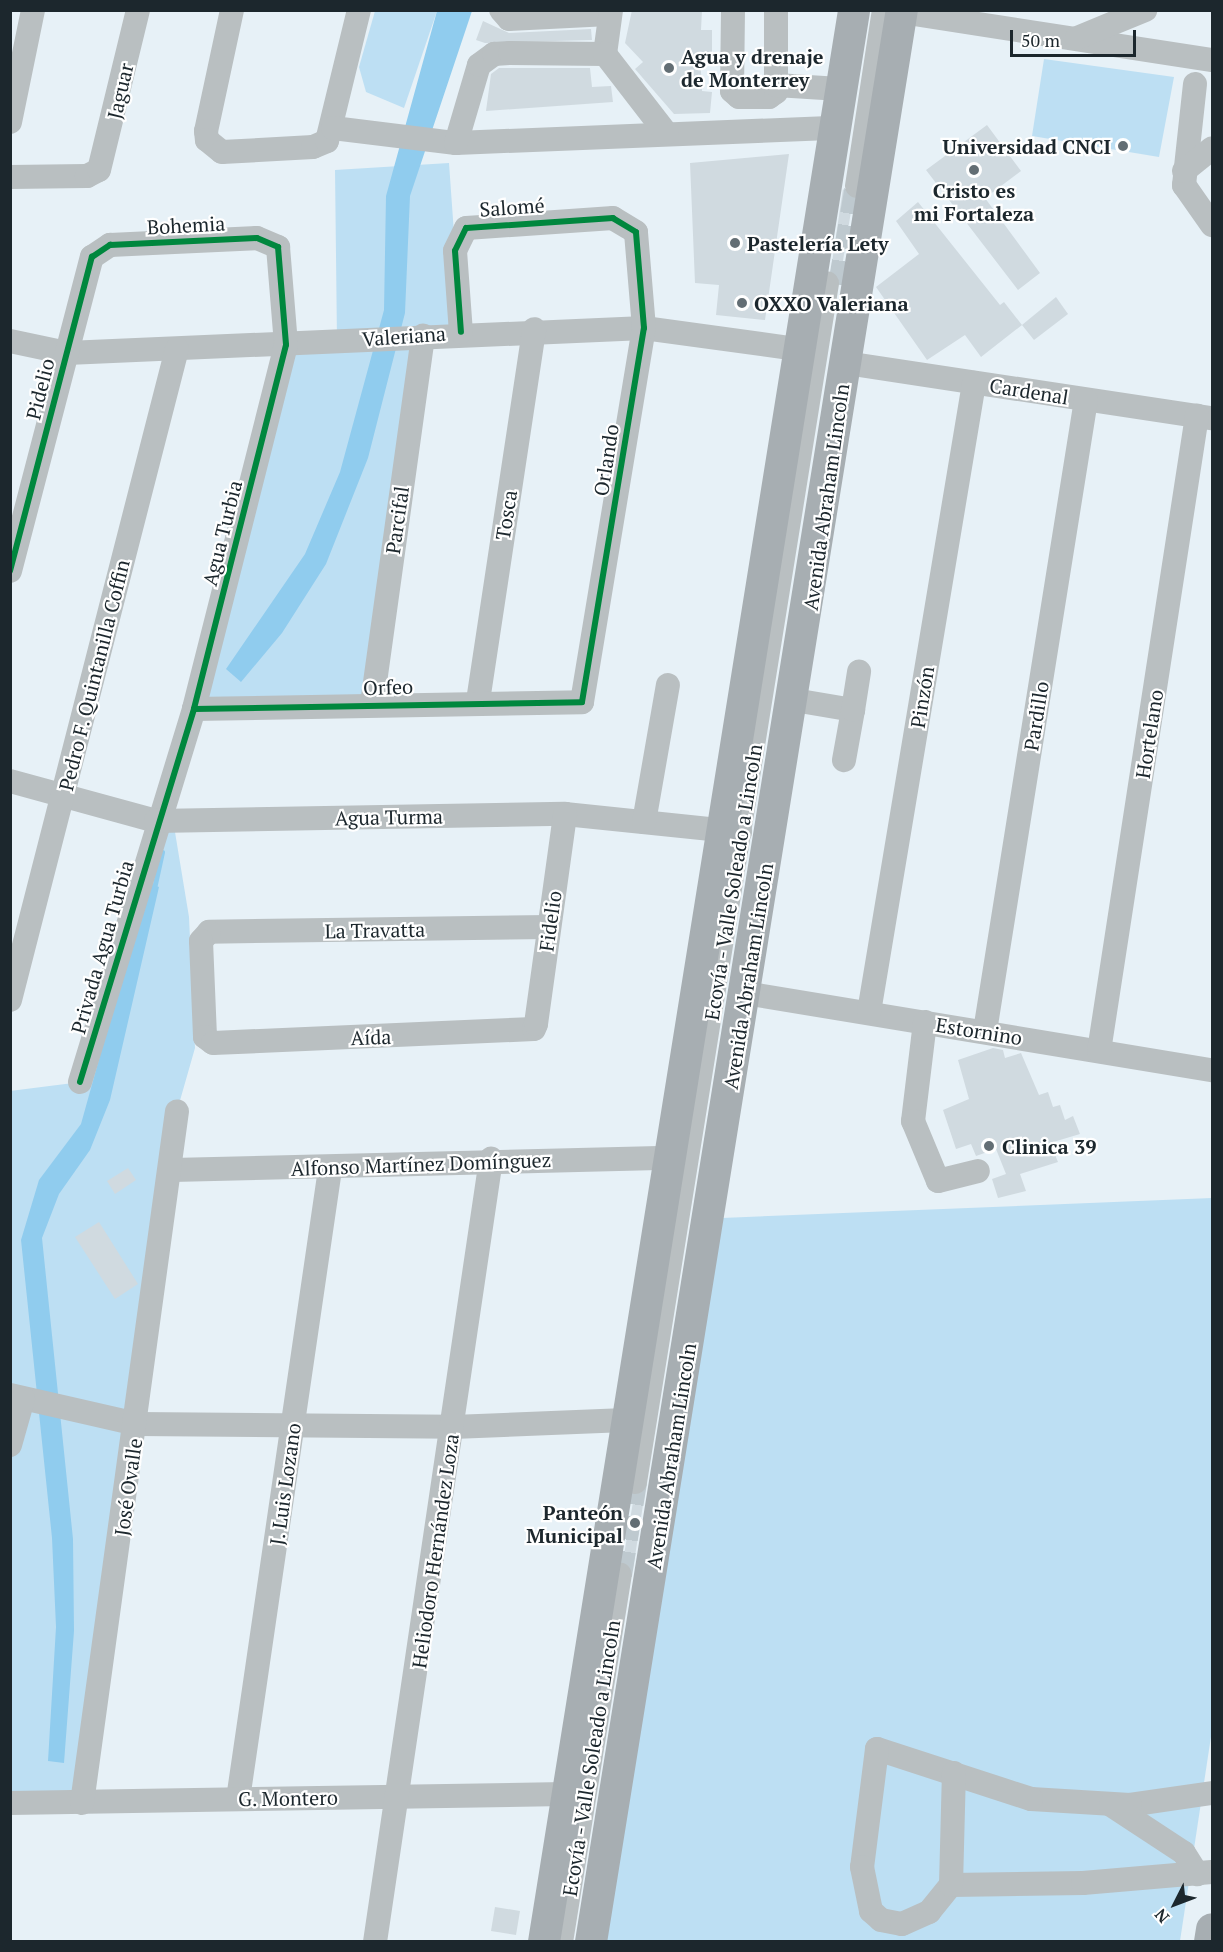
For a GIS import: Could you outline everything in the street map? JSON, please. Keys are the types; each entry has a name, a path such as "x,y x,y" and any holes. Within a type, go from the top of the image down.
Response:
{"main road":[{"path":"544,1941 565,1794 669,1158 746,832 798,349 854,10"},
{"name":"Avenida Abraham Lincoln","path":"591,1941 745,993 746,832 795,700 846,363 895,11"},
{"path":"1210,1941 1212,1929"}],"street":[{"path":"10,122 33,10"},
{"name":"Jaguar","path":"10,177 87,176 99,170 138,10"},
{"path":"232,10 206,130 214,148 313,147 327,141 333,128 359,10"},
{"path":"501,10 509,19 610,12 604,54 666,133"},
{"path":"733,10 732,91 739,97 772,97 776,85 776,10"},
{"path":"870,10 850,184 895,11 1025,20 1077,38 1212,60"},
{"path":"1077,38 1145,10"},
{"path":"456,143 473,78 486,58 510,53 604,54"},
{"path":"1195,84 1184,171 1188,195 1212,225"},
{"path":"776,85 840,89"},
{"path":"333,128 456,143 836,128"},
{"path":"1184,171 1212,148"},
{"name":"Salomé","path":"461,332 455,251 466,228 613,218 630,225"},
{"name":"Orlando","path":"582,702 644,328 639,242 630,225"},
{"name":"Bohemia","path":"96,252 110,245 257,238 278,246"},
{"name":"Agua Turbia","path":"156,822 172,788 194,709 286,345 278,246"},
{"name":"Pidelio","path":"10,571 96,252"},
{"path":"642,1483 833,284"},
{"name":"Valeriana","path":"10,341 67,353 286,345 461,332 644,328 798,349"},
{"name":"Tosca","path":"478,701 534,329"},
{"name":"Parcifal","path":"372,704 423,336"},
{"name":"Pedro F. Quintanilla Coffin","path":"10,1000 177,349"},
{"name":"Cardenal","path":"846,363 1205,417"},
{"name":"Pinzón","path":"869,1012 974,383"},
{"name":"Pardillo","path":"985,1032 1086,400"},
{"name":"Hortelano","path":"1099,1051 1205,417"},
{"path":"844,760 859,671"},
{"path":"644,822 668,685"},
{"path":"795,700 853,710"},
{"name":"Orfeo","path":"194,709 478,701 582,702"},
{"name":"Agua Turma","path":"10,782 156,822 565,814 746,832"},
{"name":"Fidelio","path":"534,1029 565,814"},
{"name":"Privada Agua Turbia","path":"81,1082 156,822"},
{"name":"La Travatta","path":"208,1042 203,937 549,927"},
{"name":"Estornino","path":"745,993 1099,1051 1212,1063"},
{"path":"925,1022 913,1121 938,1181 978,1171"},
{"name":"Aída","path":"208,1042 534,1029"},
{"name":"José Ovalle","path":"82,1803 172,1170 177,1111"},
{"name":"Alfonso Martínez Domínguez","path":"172,1170 330,1169 491,1159 669,1158"},
{"name":"Heliodoro Hernández Loza","path":"375,1941 400,1796 491,1159"},
{"name":"J. Luis Lozano","path":"238,1799 294,1428 330,1169"},
{"path":"10,1445 23,1399 69,1411 137,1424 294,1428 453,1427 626,1420"},
{"name":"Ecovía - Valle Soleado a Lincoln","path":"561,1941 627,1576 573,1941"},
{"path":"954,1773 951,1886 916,1922 881,1920 871,1911 862,1867 877,1749 954,1773 1031,1799 1108,1804 1178,1801 1212,1793"},
{"name":"G. Montero","path":"10,1803 565,1794"},
{"path":"1108,1804 1184,1853 1204,1873"},
{"path":"951,1886 1204,1873"}],"shaded area":[{"path":"375,11 437,11 404,108 366,92 359,67"},
{"path":"1044,59 1174,77 1159,157 1032,136"},
{"path":"449,163 461,332 423,336 372,704 194,709 286,345 337,341 335,170"},
{"path":"156,821 174,826 189,917 195,1048 177,1111 82,1803 11,1803 10,1091 81,1082"},
{"path":"1212,1198 1212,1730 1180,1941 603,1942 722,1218"}],"water":[{"path":"437,11 472,11 410,196 405,313 368,458 326,564 282,633 241,682 226,669 305,554 340,472 384,310 386,196"},
{"path":"148,883 159,887 110,1100 90,1150 59,1194 42,1238 73,1539 74,1631 64,1763 48,1761 56,1627 52,1538 21,1240 39,1180 81,1124"}],"building":[{"name":"Agua y drenaje de Monterrey","path":"632,10 702,10 701,30 712,30 712,54 700,54 702,91 712,92 710,113 674,114 635,69 643,62 625,43"},
{"path":"483,21 509,33 591,29 592,40 485,43 476,40"},
{"path":"499,68 590,68 592,87 611,86 613,102 486,111 491,74"},
{"name":"Cristo es mi Fortaleza","path":"987,125 1021,171 985,198 1040,273 1018,290 926,170"},
{"path":"789,154 765,320 716,315 719,285 695,283 690,163"},
{"path":"843,189 853,199 840,279 831,269"},
{"path":"918,202 1000,305 1004,302 1022,325 981,357 965,335 927,360 876,287 919,254 896,221"},
{"path":"1056,297 1068,314 1034,340 1022,325"},
{"path":"993,1048 1003,1050 1005,1058 1021,1053 1039,1095 1048,1092 1053,1107 1060,1105 1065,1120 1073,1116 1080,1134 1050,1143 1058,1162 1020,1174 1026,1191 998,1198 992,1179 1006,1174 996,1149 976,1156 971,1144 956,1149 943,1110 969,1099 958,1060"},
{"path":"128,1168 136,1180 115,1194 107,1181"},
{"path":"99,1222 138,1284 115,1299 75,1237"},
{"path":"645,1492 633,1569 623,1561 634,1496"},
{"path":"495,1907 520,1911 516,1935 491,1931"}],"waterway":[{"path":"153,893 162,852"}],"tunnel":[{"path":"840,285 857,186"},
{"path":"620,1575 635,1482"}],"cycle path":[{"path":"194,709 582,702 644,328 636,232 613,218 466,228 455,251 461,332"},
{"path":"10,571 92,257 110,245 257,238 278,247 286,345 194,709 80,1082"}],"place":[{"name":"Agua y drenaje de Monterrey","path":"669,68"},
{"name":"Universidad CNCI","path":"1123,146"},
{"name":"Cristo es mi Fortaleza","path":"974,170"},
{"name":"Pastelería Lety","path":"735,243"},
{"name":"OXXO Valeriana","path":"742,303"},
{"name":"Clinica 39","path":"989,1146"},
{"name":"Panteón Municipal","path":"635,1523"}]}
